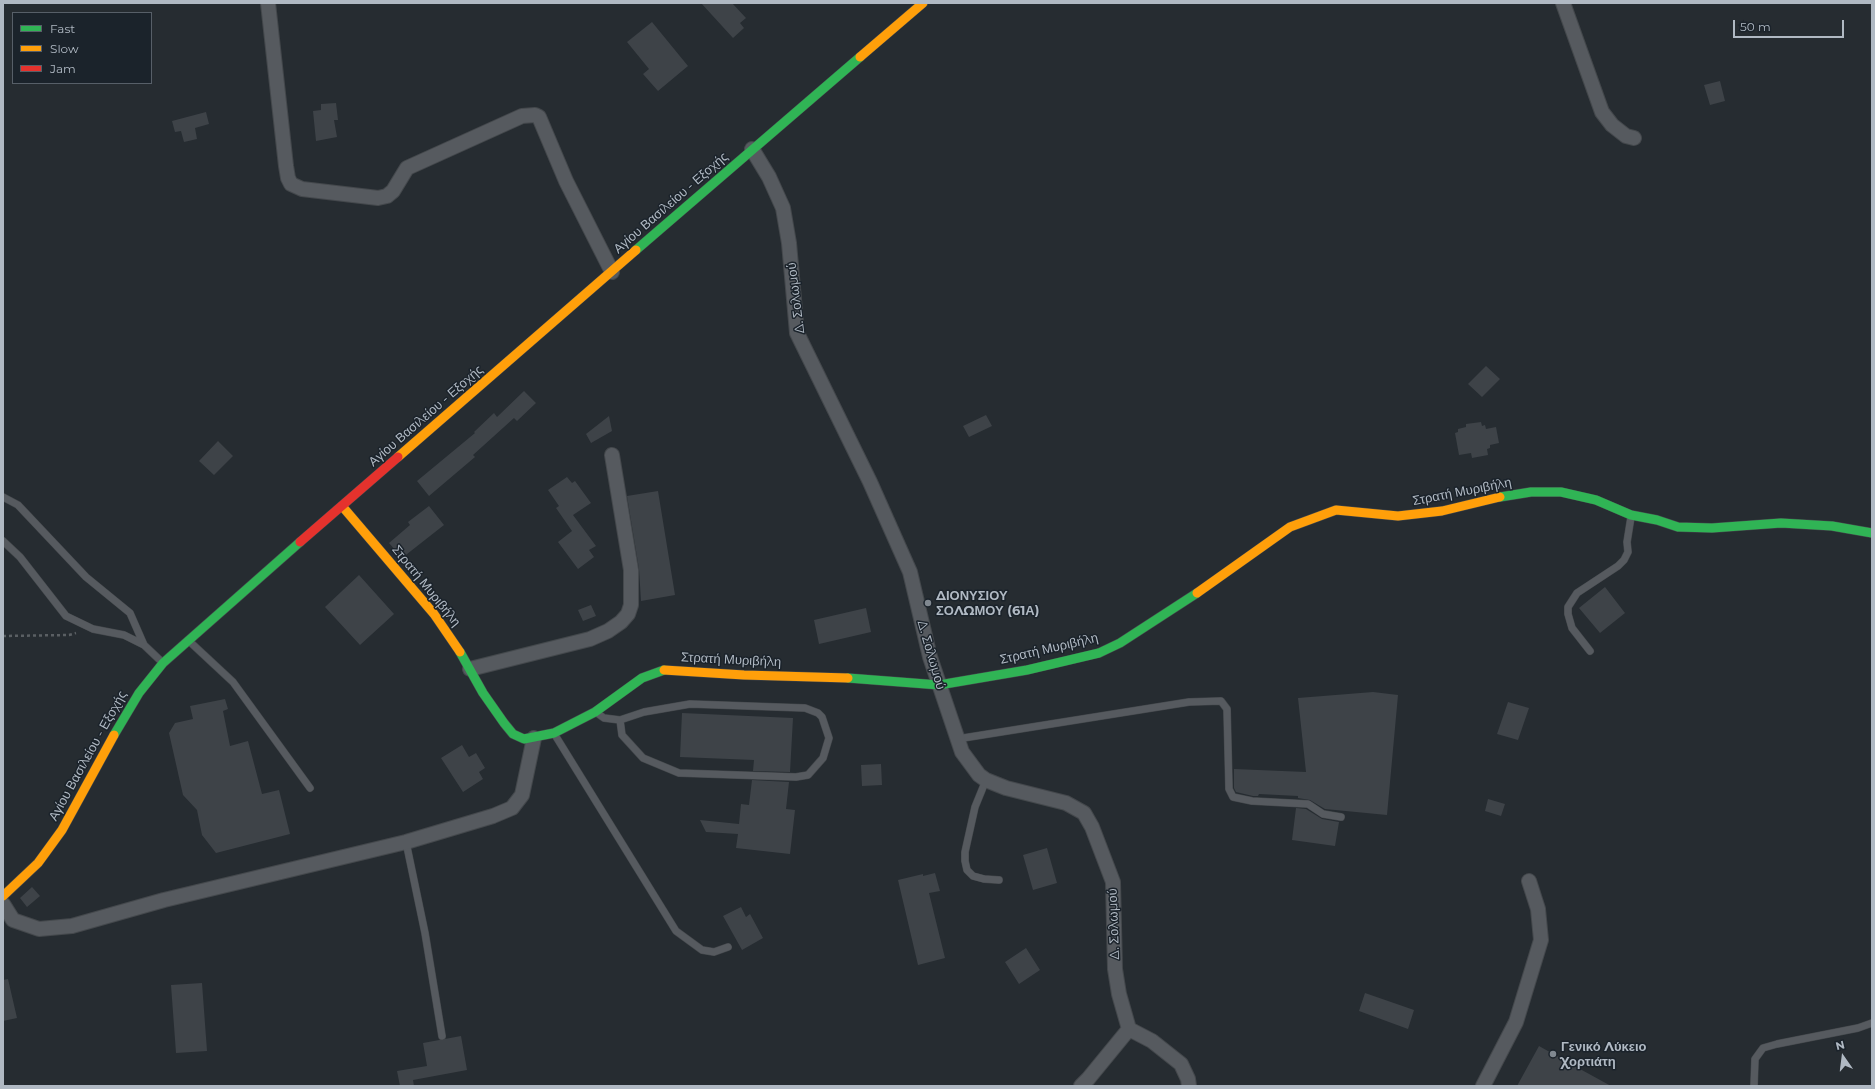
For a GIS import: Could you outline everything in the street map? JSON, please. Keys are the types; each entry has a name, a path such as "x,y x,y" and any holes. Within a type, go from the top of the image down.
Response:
{"street":[{"path":"268,3 286,166 288,178 291,184 302,189 378,198 387,196 393,191 407,168 522,116 535,114 539,117 566,181 612,272"},
{"name":"Αγίου Βασιλείου - Εξοχής","path":"3,896 38,863 62,830 121,721 139,693 163,663 187,640 752,149 923,3"},
{"path":"1563,3 1602,112 1612,125 1626,136 1634,138"},
{"name":"Δ. Σολωμού","path":"752,149 769,178 782,208 789,243 797,333 870,482 910,572 923,633 962,752 972,766 986,780 1006,788 1066,803 1084,813 1092,827 1113,882 1115,969 1119,994 1129,1029"},
{"path":"470,668 590,639 608,631 621,622 628,614 631,605 631,570 612,455"},
{"name":"Στρατή Μυριβήλη","path":"342,506 434,614 470,668 483,693 504,724 513,734 524,739 554,733 595,712 642,678 661,670 744,675 842,677 939,685 1027,670 1099,653 1120,643 1218,580 1290,527 1336,510 1360,511 1398,516 1442,511 1504,496 1531,492 1561,492 1596,500 1631,515 1657,520 1678,527 1712,528 1781,523 1832,526 1872,533"},
{"path":"3,904 13,920 39,929 72,926 164,900 406,842 493,816 512,808 522,795 534,738"},
{"path":"1483,1086 1516,1022 1541,940 1538,909 1529,881"},
{"path":"1081,1086 1129,1029 1152,1041 1181,1064 1188,1079 1189,1086"}],"lane":[{"path":"3,497 18,505 86,577 130,614 144,646"},
{"path":"1590,651 1572,628 1568,614 1568,607 1577,593 1618,566 1624,560 1628,552 1627,542 1631,515"},
{"path":"3,542 20,557 66,616 93,629 124,636 144,646 163,663"},
{"path":"187,640 233,682 310,788"},
{"path":"958,739 1189,702 1221,701 1227,709 1229,789 1233,797 1252,801 1308,804 1323,814 1341,817"},
{"path":"595,712 604,718 620,720 644,712 690,704 806,708 818,713 822,717 829,738 823,758 808,775 796,777 679,773 643,758 622,735 620,720"},
{"path":"554,733 676,931 702,950 714,952 728,948"},
{"path":"986,780 976,808 964,852 965,861 967,870 973,876 984,880 999,880"},
{"path":"406,842 426,933 442,1036"},
{"path":"1754,1086 1755,1059 1763,1048 1858,1028 1872,1023"}],"path":[{"path":"3,636 69,635 93,629"}],"building":[{"path":"701,3 732,3 746,18 740,23 744,28 733,38"},
{"path":"652,22 688,66 658,91 643,74 649,69 627,42"},
{"path":"1720,81 1725,101 1710,105 1704,85"},
{"path":"336,103 338,120 334,120 337,137 316,141 313,111 321,110 321,104"},
{"path":"206,112 209,124 195,128 197,139 184,142 181,131 175,132 172,121"},
{"path":"1486,366 1500,379 1482,397 1468,384"},
{"path":"524,391 536,403 517,421 514,418 473,455 475,457 429,496 417,481 475,433 474,432 494,413 497,417"},
{"path":"986,415 992,426 969,437 963,426"},
{"path":"609,416 612,431 591,443 586,434"},
{"path":"1481,422 1482,426 1485,425 1486,429 1496,427 1499,443 1490,445 1490,448 1487,449 1488,455 1472,458 1471,453 1459,455 1455,433 1458,432 1458,429 1466,427 1466,424"},
{"path":"218,441 233,456 214,475 199,461"},
{"path":"567,477 572,483 575,481 591,503 573,515 596,546 589,550 594,557 578,569 558,542 572,531 556,508 559,506 548,490"},
{"path":"658,491 675,595 641,601 639,569 627,496"},
{"path":"429,506 444,525 402,558 389,543 410,525 408,522"},
{"path":"359,575 394,614 360,645 325,607"},
{"path":"1605,587 1625,613 1600,633 1579,608"},
{"path":"591,605 596,616 583,621 578,610"},
{"path":"866,608 871,632 819,644 814,620"},
{"path":"1373,692 1398,695 1387,815 1325,809 1310,800 1298,798 1298,796 1259,794 1258,796 1253,796 1236,792 1234,788 1234,769 1306,772 1298,698"},
{"path":"225,699 228,709 223,711 230,746 248,741 262,794 279,790 290,834 216,853 202,835 197,810 183,795 169,733 175,723 193,719 190,706"},
{"path":"1508,702 1529,708 1518,740 1497,734"},
{"path":"682,713 793,718 790,772 753,771 754,760 680,757"},
{"path":"462,745 469,757 476,753 485,768 479,772 483,779 463,792 441,758"},
{"path":"881,764 882,785 862,786 861,765"},
{"path":"752,780 789,782 786,809 795,810 790,854 736,848 738,834 706,832 700,820 739,824 741,804 749,805"},
{"path":"1488,799 1505,804 1501,816 1485,811"},
{"path":"1296,808 1306,809 1322,819 1339,822 1335,846 1292,840"},
{"path":"1047,848 1057,883 1033,890 1023,855"},
{"path":"935,873 940,891 929,893 945,958 918,965 898,880 923,874 923,876"},
{"path":"32,887 40,896 27,907 20,898"},
{"path":"741,907 746,917 750,914 763,938 742,950 723,916"},
{"path":"1026,948 1040,970 1019,984 1005,962"},
{"path":"8,979 17,1018 3,1021 3,980"},
{"path":"202,983 207,1051 176,1053 171,985"},
{"path":"1365,993 1414,1010 1408,1029 1359,1011"},
{"path":"461,1036 467,1070 413,1080 414,1086 400,1086 397,1071 427,1066 423,1043"},
{"path":"1539,1046 1580,1069 1611,1086 1517,1086"}],"traffic: fast":[{"path":"636,250 860,57"},
{"path":"1500,497 1531,492 1561,492 1596,500 1631,515 1657,520 1678,527 1712,528 1781,523 1832,526 1872,533"},
{"path":"114,735 139,693 163,663 300,542"},
{"path":"848,678 939,685 1027,670 1099,653 1120,643 1197,593"},
{"path":"460,652 483,693 504,723 513,734 524,739 554,733 595,712 642,678 664,670"}],"traffic: slow":[{"path":"860,57 923,3"},
{"path":"398,457 636,250"},
{"path":"1197,593 1290,527 1336,510 1398,516 1442,511 1500,497"},
{"path":"342,506 434,614 460,652"},
{"path":"664,670 744,675 848,678"},
{"path":"3,896 38,863 62,830 114,735"}],"traffic: jam":[{"path":"300,542 398,457"}],"place":[{"name":"ΔΙΟΝΥΣΙΟΥ ΣΟΛΩΜΟΥ (61Α)","path":"928,603"},
{"name":"Γενικό Λύκειο Χορτιάτη","path":"1553,1054"}]}
